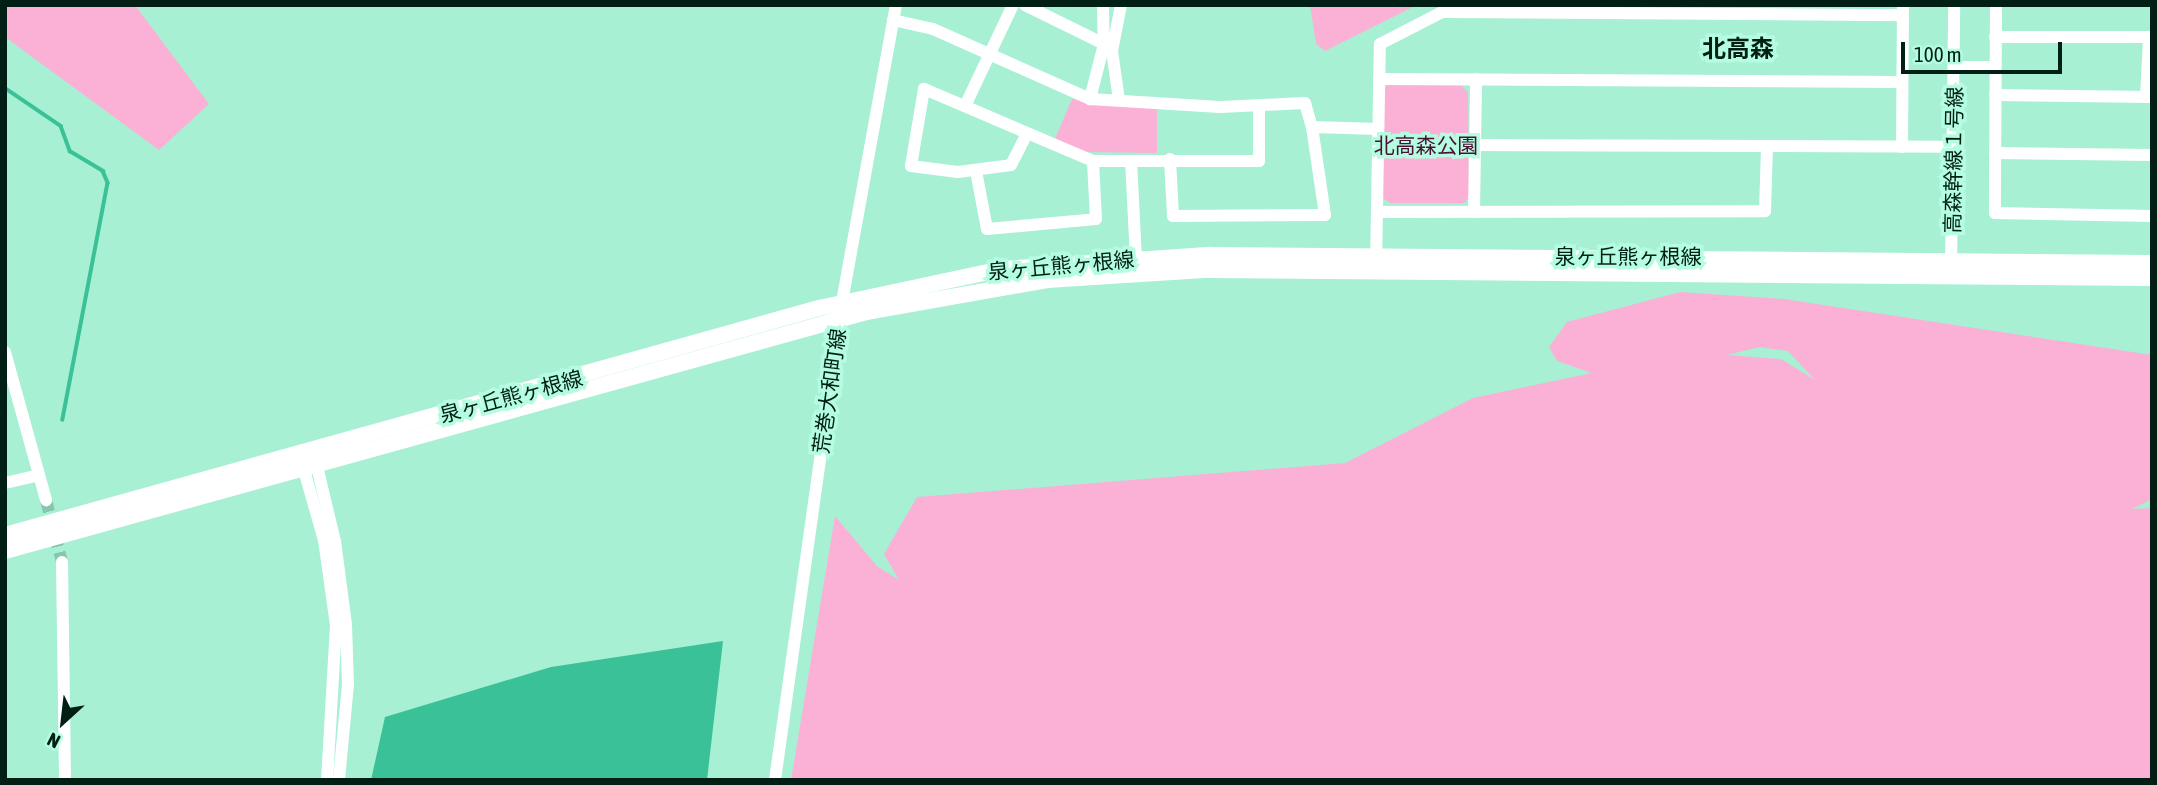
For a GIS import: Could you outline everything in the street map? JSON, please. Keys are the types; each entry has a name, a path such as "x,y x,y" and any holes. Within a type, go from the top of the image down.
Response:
{"main road":[{"name":"泉ヶ丘熊ヶ根線","path":"5,551 842,302 980,272 1136,259 1376,263 1951,265 2152,262"},
{"name":"泉ヶ丘熊ヶ根線","path":"5,535 905,303 1116,274 1376,263"},
{"name":"泉ヶ丘熊ヶ根線","path":"1951,265 2152,278"}],"street":[{"name":"荒巻大和町線","path":"775,780 839,319 896,5"},
{"path":"965,106 1013,5"},
{"path":"1025,5 1104,44"},
{"path":"1090,99 1104,44 1104,5"},
{"path":"1119,100 1112,51 1121,5"},
{"name":"高森幹線１号線","path":"1951,265 1955,147 1954,5"},
{"path":"1996,5 1996,213 2152,216"},
{"path":"1376,263 1380,44 1449,9 1903,10 1902,147"},
{"path":"893,20 990,53 1090,99 1259,107 1305,103 1312,127 1325,215 1173,216 1170,159"},
{"path":"1995,37 2150,37 2149,97 1995,95"},
{"path":"1955,67 1995,67"},
{"path":"1379,79 1901,82"},
{"path":"1474,212 1476,79"},
{"path":"1026,136 1011,165 976,171 911,166 924,89 1026,136 1094,161 1259,161 1259,107"},
{"path":"1312,127 1378,129"},
{"path":"1475,145 1955,147"},
{"path":"1377,212 1765,211 1767,147"},
{"path":"1996,153 2152,155"},
{"path":"976,171 987,229 1000,228 1096,219 1094,161"},
{"path":"1131,161 1136,259"},
{"path":"5,352 46,500"},
{"path":"308,459 324,540 336,625 327,780"},
{"path":"308,459 346,625 348,684 339,780"},
{"path":"5,483 39,475"},
{"path":"62,562 65,780"}],"green space":[{"path":"5,5 135,5 209,104 159,150 5,37"},
{"path":"1310,5 1417,5 1325,51 1316,44"},
{"name":"北高森公園","path":"1389,82 1460,83 1468,93 1469,197 1464,203 1390,203 1383,198 1383,89"},
{"path":"1072,99 1157,108 1157,153 1084,152 1054,141"},
{"path":"1680,292 1784,299 2152,355 2152,499 2132,509 2152,508 2152,780 791,780 835,516 877,566 899,580 884,554 917,497 1345,463 1473,398 1592,373 1557,361 1549,347 1567,322","holes":["1759,347 1788,351 1815,380 1781,359 1727,355"]}],"shaded area":[{"path":"723,641 707,780 371,780 385,717 551,667"}],"waterway":[{"path":"5,88 61,126 70,151 103,171 108,183 63,420"}],"tunnel":[{"path":"46,500 62,562"}],"district":[{"name":"北高森","path":"1738,49"}]}
